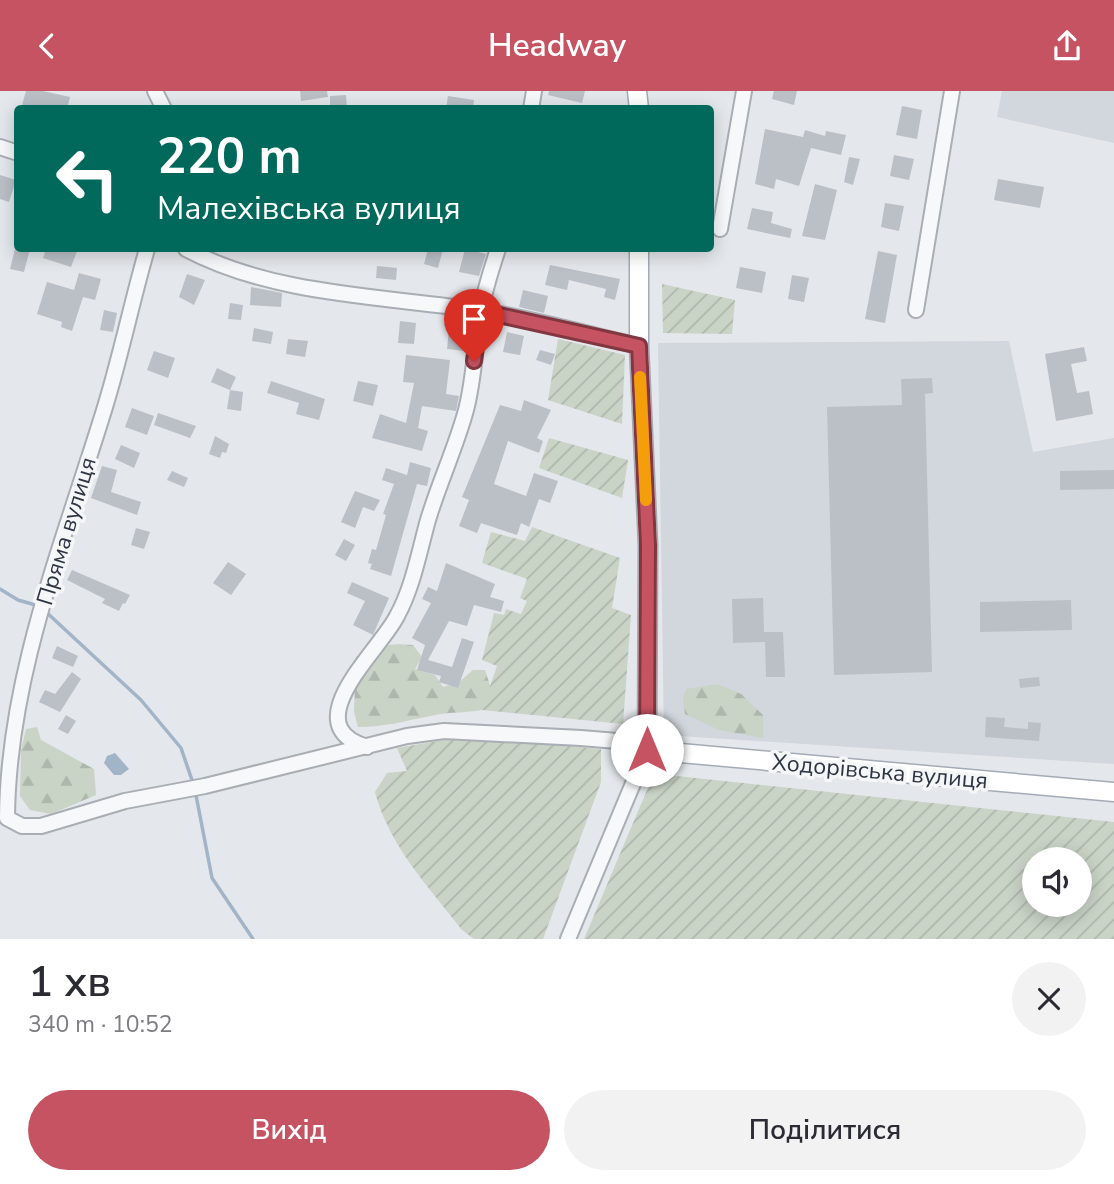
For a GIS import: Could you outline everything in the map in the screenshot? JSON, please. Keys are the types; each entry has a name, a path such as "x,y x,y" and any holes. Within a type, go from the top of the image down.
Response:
{"main road":[{"path":"639,252 639,346 648,545 647,750"},
{"name":"Ходорівська вулиця","path":"647,750 1114,792"}],"street":[{"path":"720,229 744,91"},
{"path":"916,310 952,91"},
{"name":"Пряма вулиця","path":"146,252 106,405 44,596 4,771 7,818 22,826 41,826 125,801 205,786 368,747"},
{"path":"192,252 219,266 264,281 481,311 639,346"},
{"path":"497,252 481,311 466,410 414,571 398,615 385,638 344,687 338,709 340,728 351,742 368,747 407,736 444,731 485,731 617,741 647,750 568,939"}],"shaded area":[{"path":"1002,91 1114,91 1114,143 997,117"},
{"path":"1009,341 1033,452 1114,438 1114,764 664,735 658,343"}],"green space":[{"path":"662,284 735,300 732,334 663,333"},
{"path":"558,339 625,355 622,424 548,400"},
{"path":"549,438 628,460 622,498 539,468"},
{"path":"532,527 620,558 612,608 631,615 623,724 482,710 497,666 482,660 494,613 504,615 506,609 521,614 527,601 520,598 527,579 482,563 491,532 525,541"},
{"path":"413,645 422,657 415,669 435,675 443,687 458,683 473,670 485,670 494,698 491,708 358,727 354,712 356,657 381,646"},
{"path":"718,684 741,694 763,715 763,738 719,730 685,714 683,698 686,689"},
{"path":"37,727 41,740 94,769 96,795 51,814 30,810 20,796 21,750 26,729"},
{"path":"467,736 601,749 601,782 543,939 474,939 462,930 411,865 381,812 375,792 387,773 407,771 397,748"},
{"path":"667,775 1114,822 1114,939 584,939 650,783"}],"water":[{"path":"115,753 129,769 121,775 114,775 104,763 107,756"}],"building":[{"path":"26,91 43,91 70,97 68,105 22,105"},
{"path":"300,91 327,91 328,97 301,101"},
{"path":"549,91 585,91 582,103 548,95"},
{"path":"774,91 797,91 794,105 772,99"},
{"path":"346,95 347,105 330,105 330,96"},
{"path":"448,96 474,100 473,105 447,105"},
{"path":"902,106 922,110 917,139 896,135"},
{"path":"765,129 803,137 805,130 825,136 826,131 846,135 841,155 811,148 799,186 776,179 774,189 755,184"},
{"path":"894,155 914,159 909,180 890,176"},
{"path":"849,157 860,159 853,185 844,182"},
{"path":"0,175 14,179 9,202 0,199"},
{"path":"998,179 1044,187 1040,208 994,200"},
{"path":"815,184 837,190 825,240 802,236"},
{"path":"885,203 904,206 899,231 881,227"},
{"path":"752,208 773,212 771,223 792,229 790,238 747,229"},
{"path":"878,251 897,255 885,323 865,319"},
{"path":"14,252 29,252 24,272 10,269"},
{"path":"45,252 77,252 71,267 43,258"},
{"path":"427,252 442,252 438,268 424,264"},
{"path":"464,252 486,254 479,276 459,272"},
{"path":"550,265 620,279 615,300 604,297 606,289 569,280 567,290 545,285"},
{"path":"377,266 397,268 396,280 376,278"},
{"path":"740,267 766,272 762,293 736,288"},
{"path":"79,273 101,279 95,300 83,297 72,331 61,327 62,322 37,314 47,282 74,290"},
{"path":"187,274 205,280 194,305 179,297"},
{"path":"792,275 809,278 804,302 788,299"},
{"path":"251,287 282,293 281,307 250,305"},
{"path":"523,290 548,296 544,313 519,307"},
{"path":"230,303 243,305 241,320 228,319"},
{"path":"104,310 117,313 113,332 100,330"},
{"path":"400,321 416,323 414,344 398,343"},
{"path":"254,328 273,332 271,344 252,341"},
{"path":"449,329 467,331 465,351 447,349"},
{"path":"507,332 524,336 520,355 503,352"},
{"path":"288,339 308,341 305,357 286,354"},
{"path":"1084,347 1087,361 1071,364 1077,393 1089,391 1093,414 1056,421 1045,354"},
{"path":"540,350 555,354 551,365 536,360"},
{"path":"154,351 175,358 168,378 147,370"},
{"path":"406,355 450,360 446,394 459,396 456,411 422,406 418,428 428,431 422,451 372,438 380,414 406,423 414,383 403,382"},
{"path":"217,368 236,377 230,390 211,382"},
{"path":"932,378 933,393 925,394 932,672 834,675 827,407 902,405 901,379"},
{"path":"271,381 325,399 319,420 296,414 299,403 267,393"},
{"path":"358,381 378,385 373,406 353,401"},
{"path":"230,390 243,392 241,411 227,409"},
{"path":"524,400 551,410 537,438 543,441 539,453 508,441 494,484 526,496 534,473 558,481 550,503 539,499 529,527 521,523 517,535 481,523 477,533 459,526 469,500 462,497 500,405 521,411"},
{"path":"132,408 154,416 147,435 125,427"},
{"path":"158,413 196,426 190,438 154,425"},
{"path":"215,436 229,444 226,453 222,452 220,458 209,454"},
{"path":"121,445 140,453 134,468 115,459"},
{"path":"410,462 431,468 427,486 417,484 391,576 370,569 372,564 368,563 372,549 376,550 386,515 383,514 394,484 382,480 386,468 407,475"},
{"path":"102,466 117,470 111,492 141,502 137,515 91,498"},
{"path":"1114,470 1114,489 1060,490 1060,471"},
{"path":"172,471 188,478 184,487 167,480"},
{"path":"355,491 380,500 374,511 363,507 355,528 341,522"},
{"path":"136,528 150,532 144,549 131,545"},
{"path":"344,539 355,545 346,561 335,555"},
{"path":"228,562 246,574 231,595 213,583"},
{"path":"446,563 495,584 490,597 504,601 501,612 474,605 467,626 449,621 428,660 452,667 462,638 474,642 458,688 439,682 441,676 417,670 425,645 412,638 431,603 422,599 428,587 437,591"},
{"path":"72,570 130,595 119,611 102,603 105,599 67,580"},
{"path":"352,582 389,598 373,635 353,625 365,601 347,593"},
{"path":"763,598 764,632 783,632 785,677 766,677 765,642 733,643 732,599"},
{"path":"1071,600 1072,630 980,632 980,602"},
{"path":"57,646 78,656 73,667 52,658"},
{"path":"72,672 81,679 60,712 39,702 45,690 55,694"},
{"path":"1039,677 1040,686 1020,688 1019,679"},
{"path":"66,715 76,721 68,734 58,729"},
{"path":"986,717 1005,718 1004,727 1028,729 1028,722 1041,723 1039,741 985,737"}],"waterway":[{"path":"0,589 18,600 39,606"},
{"path":"45,611 141,700 181,748 193,783"},
{"path":"195,790 212,878 253,939"}],"slow traffic":[{"path":"640,377 646,500"}],"route":[{"path":"474,361 481,311 639,346 648,545 647,750"}]}
